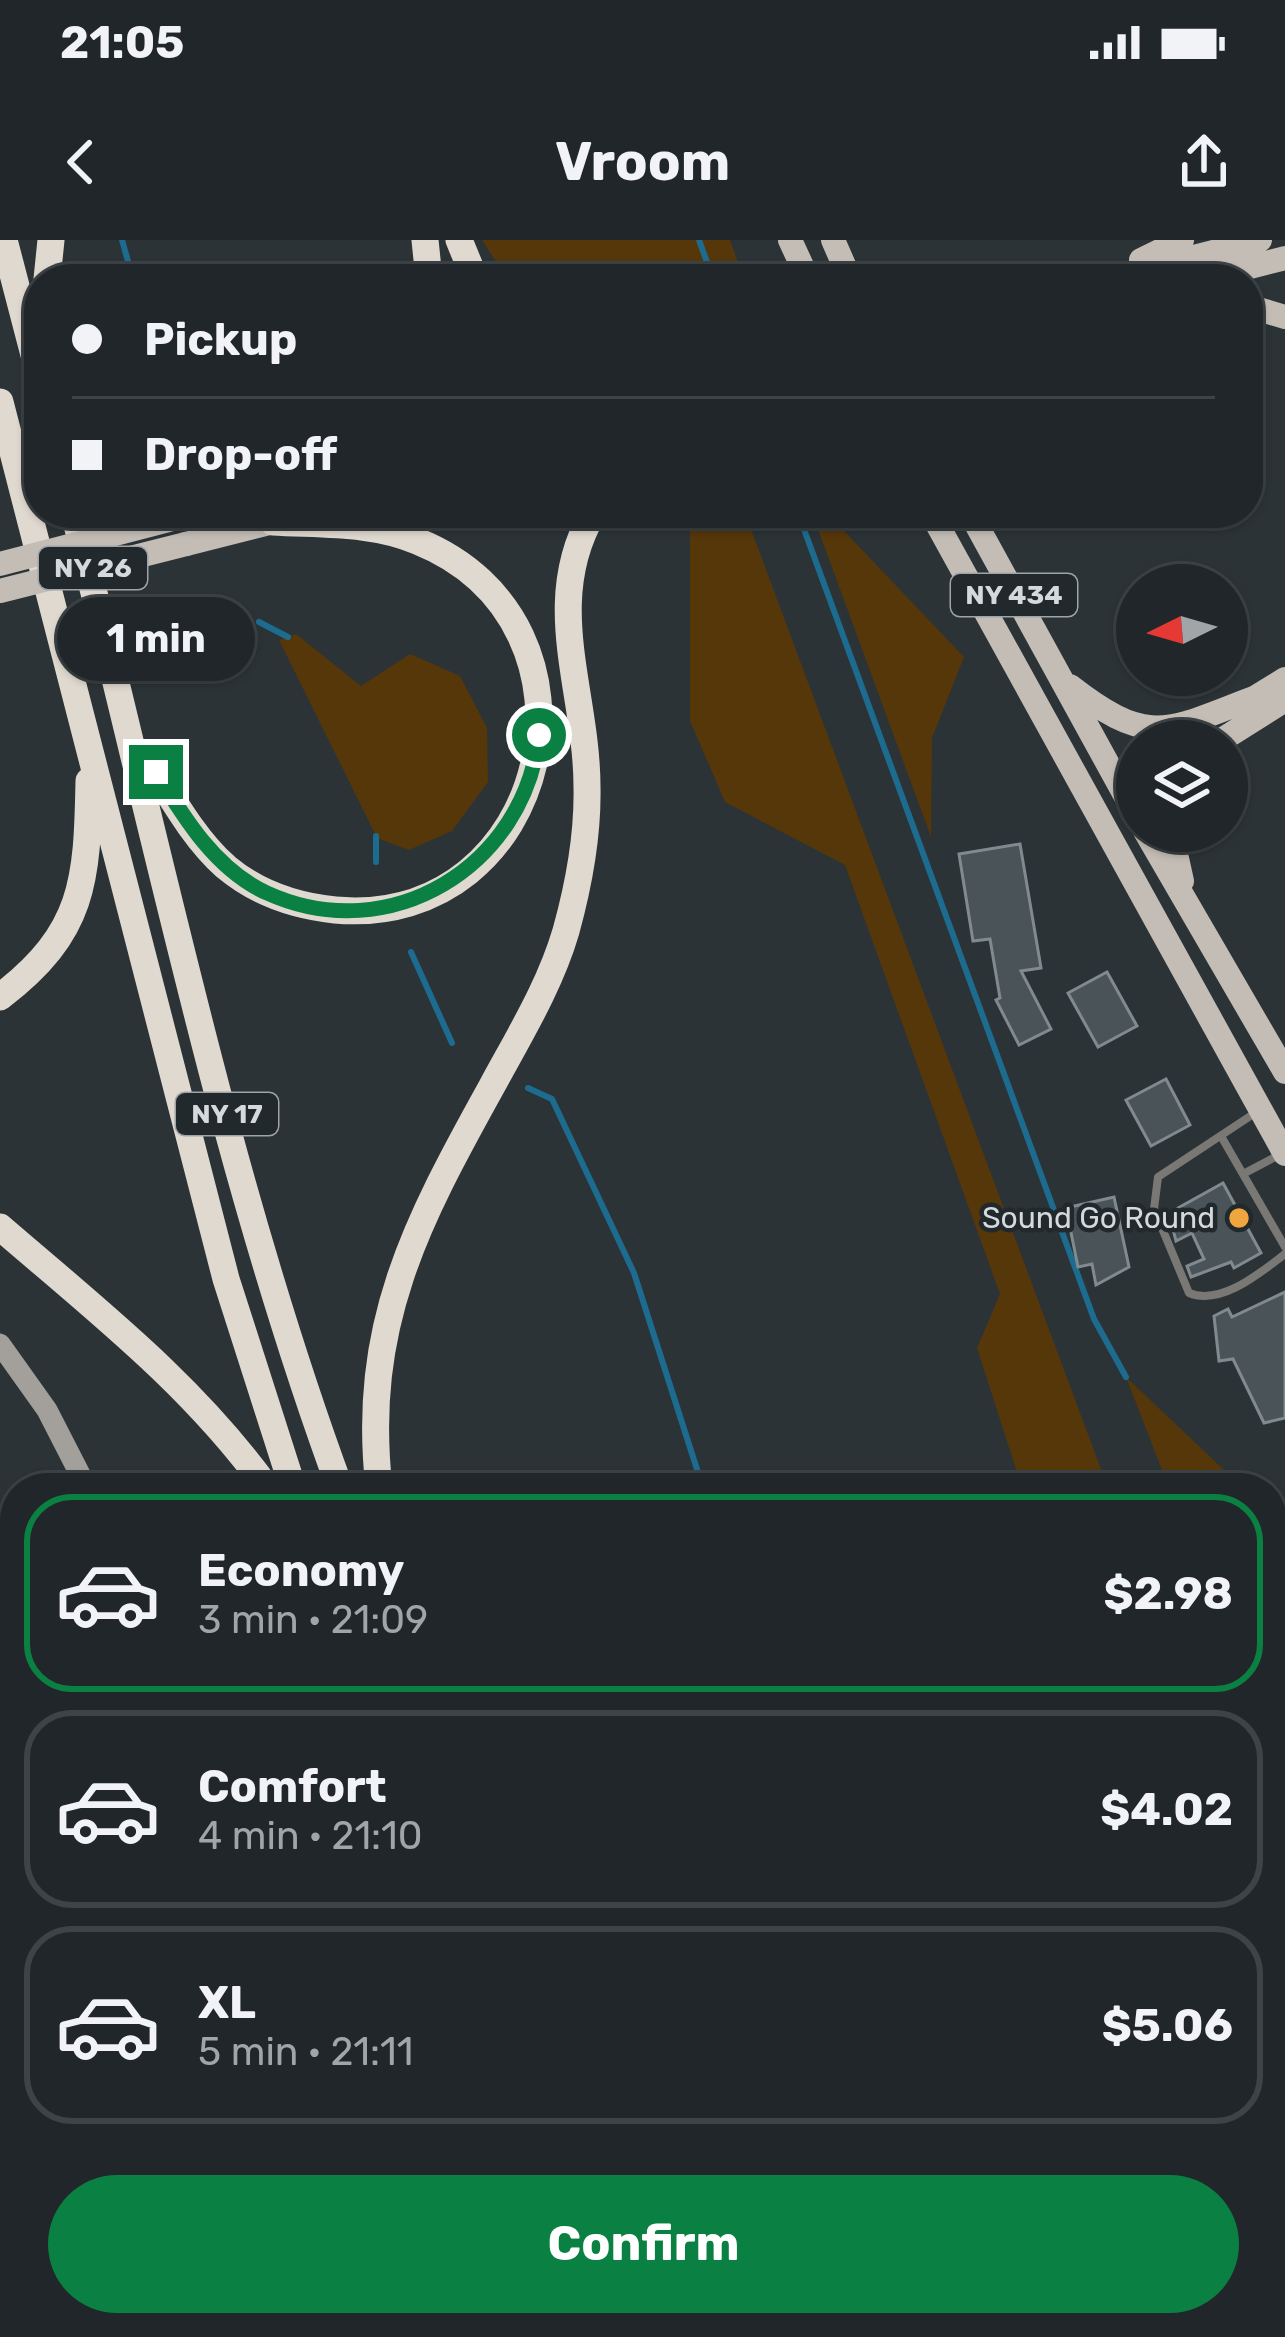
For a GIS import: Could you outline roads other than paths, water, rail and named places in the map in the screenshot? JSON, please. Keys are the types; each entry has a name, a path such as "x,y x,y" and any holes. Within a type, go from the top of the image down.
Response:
{"highway":[{"path":"4,240 24,317"},
{"name":"NY 17","path":"1,407 24,496"},
{"name":"NY 17","path":"32,528 226,1279 288,1473"},
{"name":"NY 17","path":"78,528 247,1192 293,1354 335,1473"},
{"path":"131,734 180,811 225,866 265,892 310,908 351,911 424,896 467,872 508,829 536,760 542,710 533,662 502,600 466,565 416,540 375,528"},
{"path":"378,1473 375,1403 399,1269 417,1224 538,1002 565,934 583,855 588,787 564,620 569,566 586,528"},
{"path":"0,997 31,974 56,944 78,900 87,867 89,747"},
{"path":"0,1227 168,1371 227,1433 256,1473"}],"main road":[{"path":"1134,264 1182,240"},
{"path":"1164,264 1259,240"},
{"name":"NY 26","path":"0,564 160,528"},
{"name":"NY 26","path":"0,591 171,528"},
{"name":"NY 434","path":"939,528 1284,1153"},
{"name":"NY 434","path":"978,528 1058,676 1116,763"},
{"path":"1058,676 1112,719 1131,727 1159,729 1259,695"},
{"path":"1217,720 1285,679"},
{"path":"1248,723 1285,700"},
{"path":"1090,801 1116,787"},
{"path":"1157,852 1285,1072"},
{"path":"1176,852 1186,901"}],"street":[{"path":"0,1343 47,1410 79,1473"}],"lane":[{"path":"1221,1136 1285,1250 1225,1292 1203,1299 1189,1293 1154,1209 1158,1178 1221,1136 1260,1110"},
{"path":"1243,1174 1284,1153"}],"waterway":[{"path":"122,240 129,264"},
{"path":"699,240 708,264"},
{"path":"804,528 1094,1319 1126,1377"},
{"path":"259,622 288,637"},
{"path":"376,836 376,862"},
{"path":"411,952 452,1043"},
{"path":"528,1088 552,1099 634,1273 698,1473"}],"place":[{"name":"Sound Go Round","path":"1239,1218"}]}
